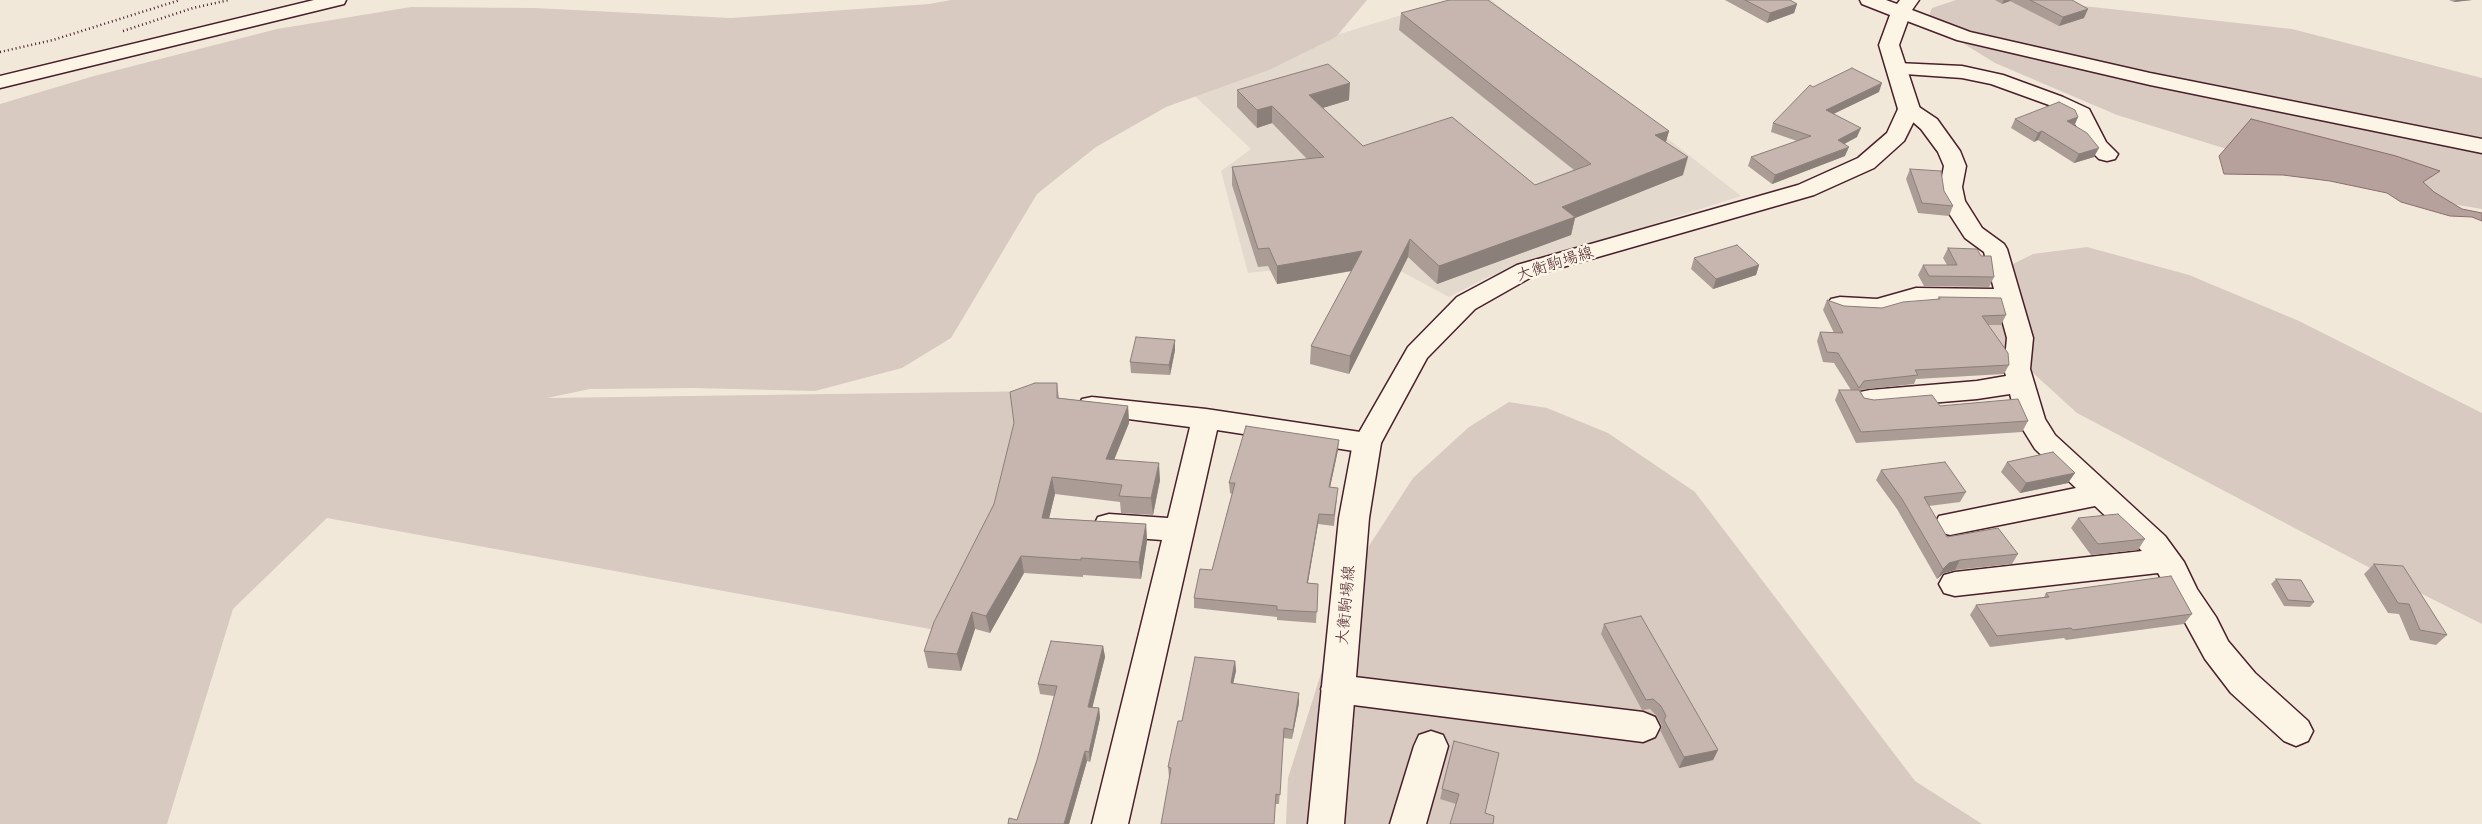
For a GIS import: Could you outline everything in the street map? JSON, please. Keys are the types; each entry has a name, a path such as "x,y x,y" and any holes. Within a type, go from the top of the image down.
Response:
{"street":[{"path":"0,82 337,0"},
{"path":"1869,0 1906,6 1964,36 2132,74 2482,146"},
{"path":"1906,6 1889,45 1896,69 1910,109 1929,124 1949,151 1956,166 1951,187 1953,201 1973,233 1996,248 2020,338 2017,369 2031,420 2045,442 2154,544 2166,560 2184,595 2205,626 2216,650 2243,683 2296,731"},
{"path":"1896,69 1962,72 1996,79 2056,101 2081,114 2097,146 2107,154"},
{"path":"0,100 22,88 27,76"},
{"name":"大衡駒場線","path":"1326,824 1354,518 1367,443 1417,353 1466,303 1526,270 1796,192 1866,163 1896,136 1910,109"},
{"path":"1840,305 1878,307 1916,296 2008,297"},
{"path":"1870,399 1977,390 2020,382"},
{"path":"1073,404 1206,419 1367,443"},
{"path":"1110,824 1206,419"},
{"path":"1950,524 2100,494"},
{"path":"1095,524 1179,530"},
{"path":"1955,584 2166,560"},
{"path":"1338,689 1643,727"},
{"path":"1408,824 1431,746"}],"path":[{"path":"0,52 53,40 180,0"}],"shaded area":[{"path":"951,0 1367,0 1336,37 1269,70 1166,107 1096,147 1037,194 951,338 902,368 815,391 692,388 590,389 547,398 1044,391 957,634 327,518 233,609 167,824 0,824 0,104 94,76 277,29 411,7 535,8 731,18 929,4"},
{"path":"1450,0 1491,0 1741,196 1488,277 1449,297 1378,259 1248,273 1221,171 1251,149 1181,83"},
{"path":"1956,0 2029,0 2292,29 2482,78 2482,209 2434,201 2262,160 2117,115 1995,63 1927,21 1932,8"},
{"path":"2251,119 2396,156 2440,171 2423,182 2434,192 2462,209 2482,213 2482,221 2472,217 2450,216 2401,202 2387,193 2330,181 2283,175 2224,174 2219,156"},
{"path":"2087,247 2189,275 2299,321 2482,413 2482,624 2372,569 2077,413 1989,333 1986,299 2005,268 2033,254"},
{"path":"1509,402 1547,408 1608,433 1695,492 1915,781 1982,824 1286,824 1288,778 1354,569 1413,478 1469,427"}],"building":[{"path":"1449,0 1488,0 1669,131 1655,135 1688,157 1562,207 1575,217 1439,266 1410,239 1350,356 1311,346 1362,251 1277,266 1269,248 1258,249 1232,167 1324,157 1272,106 1257,110 1237,90 1328,64 1350,83 1309,95 1363,146 1452,117 1535,185 1591,164 1401,13"},
{"path":"1745,0 1790,0 1797,4 1770,13"},
{"path":"2030,0 2072,0 2088,9 2063,17"},
{"path":"1852,68 1882,83 1826,110 1861,128 1838,140 1849,147 1775,175 1751,157 1811,136 1773,123 1810,85 1813,87"},
{"path":"2059,102 2075,110 2078,117 2067,121 2087,133 2099,148 2079,154 2042,131 2038,133 2015,119"},
{"path":"1910,169 1941,171 1944,191 1953,206 1922,203"},
{"path":"1737,245 1759,265 1716,279 1694,258"},
{"path":"1948,248 1977,249 1981,256 1991,256 1994,277 1929,276 1923,265 1957,265"},
{"path":"1939,297 2001,298 2006,315 1982,316 2008,353 2009,365 1915,370 1918,375 1864,381 1859,388 1838,353 1827,352 1820,332 1843,333 1827,300 1844,306 1882,308 1903,302 1940,299"},
{"path":"1136,337 1175,340 1169,365 1130,362"},
{"path":"1035,383 1057,383 1057,398 1128,406 1106,459 1159,463 1151,498 1119,496 1122,485 1052,477 1042,518 1146,524 1139,562 1021,556 986,616 972,612 957,654 924,651 934,622 994,504 1014,423 1010,392"},
{"path":"1839,390 1859,390 1864,398 1874,400 1932,395 1940,406 2018,399 2028,421 1861,432"},
{"path":"1246,426 1339,440 1329,487 1338,488 1334,515 1319,514 1307,583 1318,584 1317,612 1277,610 1277,606 1194,598 1200,569 1212,570 1235,483 1229,483"},
{"path":"2053,452 2075,473 2026,483 2007,462"},
{"path":"1945,462 1966,492 1924,497 1947,537 1998,528 2018,554 1960,560 1949,563 1943,569 1902,499 1881,470"},
{"path":"2118,514 2145,539 2098,544 2078,518"},
{"path":"2374,564 2403,566 2447,635 2420,630 2409,604 2398,603"},
{"path":"2171,576 2192,614 2073,630 2071,628 1997,636 1976,605 2049,597 2046,593"},
{"path":"2276,579 2301,580 2314,602 2288,600"},
{"path":"1641,616 1718,750 1684,757 1664,720 1666,716 1661,706 1653,699 1646,700 1604,624"},
{"path":"1051,641 1103,646 1088,707 1099,708 1089,752 1085,751 1064,824 1008,824 1009,818 1017,820 1037,760 1057,686 1038,684"},
{"path":"1195,657 1235,661 1231,683 1299,693 1293,730 1284,728 1280,795 1276,794 1274,824 1161,824 1171,768 1168,767 1178,721 1182,721"},
{"path":"1454,741 1499,753 1485,813 1494,816 1493,824 1450,824 1459,794 1442,789"}]}
